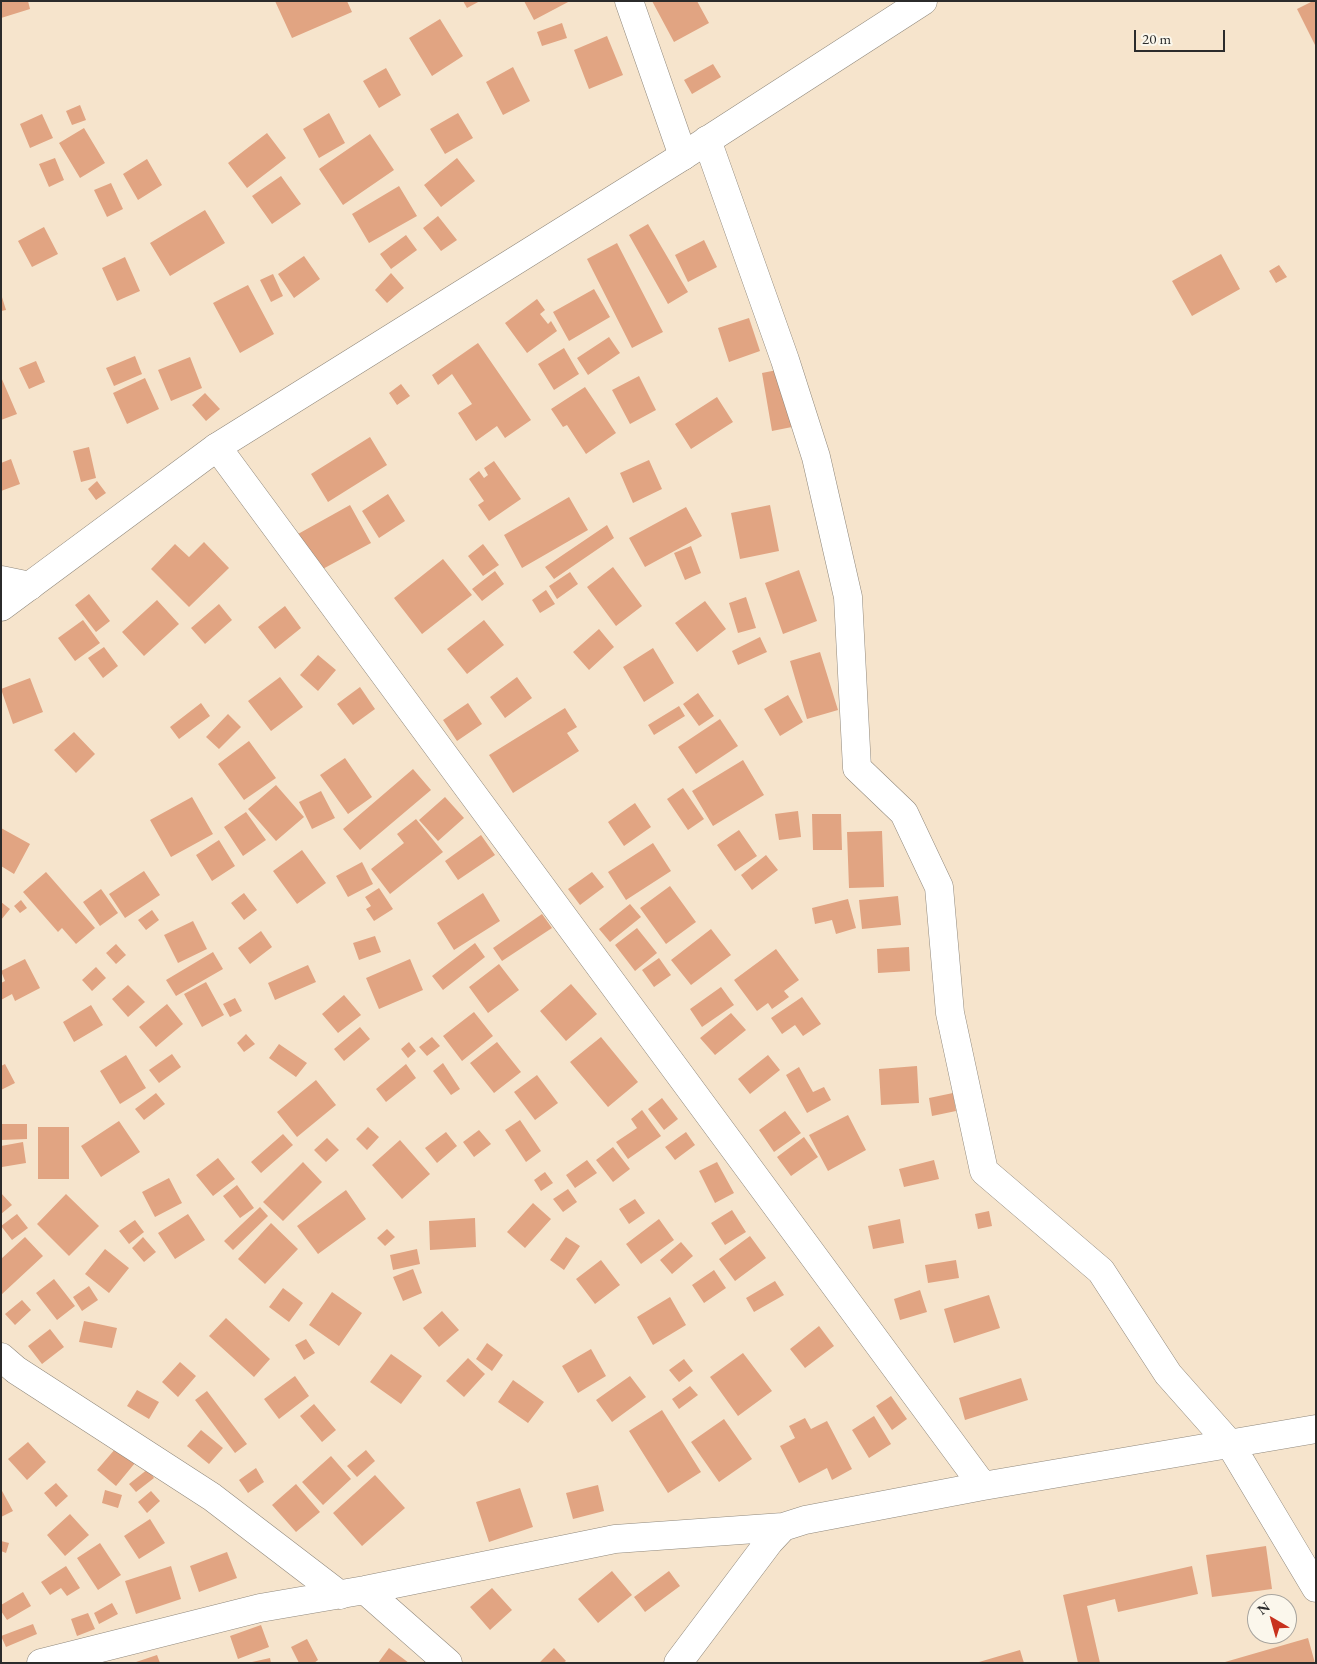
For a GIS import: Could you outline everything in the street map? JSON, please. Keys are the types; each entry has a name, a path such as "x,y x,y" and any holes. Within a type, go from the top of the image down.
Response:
{"street":[{"path":"629,1 683,156"},
{"path":"1,607 217,447 683,156 923,1"},
{"path":"707,140 785,360 816,457 848,598 857,768 904,812 939,887 950,1013 984,1171 1101,1271 1168,1374 1230,1444 1316,1588"},
{"path":"217,447 983,1486"},
{"path":"1,580 30,586"},
{"path":"1,1357 16,1370 212,1497 353,1593 448,1663"},
{"path":"41,1663 260,1608 353,1593 615,1540 784,1527 805,1520 983,1486 1316,1429"},
{"path":"678,1663 769,1542 784,1527"}],"building":[{"path":"1,1 28,1 30,9 1,18"},
{"path":"275,1 347,1 352,12 292,38"},
{"path":"463,1 480,1 467,8"},
{"path":"524,1 570,1 534,20"},
{"path":"652,1 697,1 709,23 674,42"},
{"path":"1316,1 1316,47 1297,9"},
{"path":"440,19 463,56 432,76 409,38"},
{"path":"562,23 567,38 542,46 537,32"},
{"path":"607,36 623,75 589,89 574,50"},
{"path":"713,64 721,77 692,94 684,80"},
{"path":"513,67 530,101 503,115 486,82"},
{"path":"386,68 401,95 379,108 363,81"},
{"path":"80,105 86,120 72,125 66,111"},
{"path":"329,113 345,143 319,158 303,129"},
{"path":"458,113 473,138 445,154 430,129"},
{"path":"42,114 53,138 30,148 20,124"},
{"path":"84,128 105,163 80,178 59,143"},
{"path":"267,133 286,158 247,188 228,163"},
{"path":"370,134 394,170 343,205 319,169"},
{"path":"55,158 64,180 49,187 39,164"},
{"path":"457,158 475,181 441,207 424,185"},
{"path":"147,159 162,185 138,200 123,174"},
{"path":"281,176 301,204 272,224 252,196"},
{"path":"111,183 123,209 107,217 94,190"},
{"path":"399,186 417,216 369,243 352,214"},
{"path":"205,210 225,243 170,276 150,243"},
{"path":"438,216 457,240 441,251 423,228"},
{"path":"648,224 688,292 668,304 629,235"},
{"path":"44,227 58,254 32,267 18,241"},
{"path":"406,235 417,250 391,269 380,254"},
{"path":"704,240 717,267 688,282 675,255"},
{"path":"617,243 663,332 632,348 587,259"},
{"path":"1221,254 1240,289 1192,316 1172,281"},
{"path":"304,256 320,279 294,298 278,274"},
{"path":"125,257 140,291 117,301 102,268"},
{"path":"1279,265 1287,277 1276,283 1269,271"},
{"path":"391,273 404,288 387,303 375,290"},
{"path":"273,274 283,296 271,302 260,280"},
{"path":"248,285 274,334 240,353 213,303"},
{"path":"594,289 610,317 569,341 553,312"},
{"path":"1,294 6,310 1,311"},
{"path":"537,299 545,310 540,314 548,324 551,321 557,331 527,353 505,323"},
{"path":"749,318 760,351 729,362 718,328"},
{"path":"609,337 620,353 588,375 577,358"},
{"path":"478,343 531,420 505,438 497,426 476,441 458,413 472,404 452,374 438,385 432,375"},
{"path":"564,348 579,374 554,390 538,364"},
{"path":"135,356 142,374 114,386 106,368"},
{"path":"190,357 202,388 171,401 158,370"},
{"path":"36,361 45,382 29,389 19,368"},
{"path":"782,369 792,427 772,431 762,373"},
{"path":"639,376 656,410 630,424 612,390"},
{"path":"1,377 17,414 1,420"},
{"path":"145,378 159,409 127,424 113,393"},
{"path":"401,384 410,396 397,405 389,393"},
{"path":"585,387 616,433 586,454 567,425 563,427 551,409"},
{"path":"205,393 220,409 206,421 192,405"},
{"path":"717,397 733,422 691,449 675,424"},
{"path":"370,437 387,465 328,502 311,474"},
{"path":"89,447 96,478 81,482 73,451"},
{"path":"11,459 20,484 1,491 1,463"},
{"path":"649,460 662,489 633,503 620,473"},
{"path":"494,461 521,499 489,521 478,505 484,501 469,479 479,471 484,478 488,475 484,468"},
{"path":"97,481 106,493 96,500 88,489"},
{"path":"388,494 405,521 379,538 362,511"},
{"path":"569,497 588,530 522,568 504,535"},
{"path":"350,505 371,543 319,571 298,534"},
{"path":"770,505 779,551 740,559 731,513"},
{"path":"686,507 702,536 645,567 629,538"},
{"path":"607,525 614,538 554,579 545,567"},
{"path":"204,542 229,568 189,607 151,569 175,544 189,557"},
{"path":"483,544 499,565 483,576 468,556"},
{"path":"691,546 701,573 685,580 674,553"},
{"path":"443,559 472,595 422,634 394,598"},
{"path":"613,567 642,606 616,626 587,587"},
{"path":"799,570 817,621 783,634 765,583"},
{"path":"495,571 504,584 482,601 472,589"},
{"path":"570,572 578,584 557,599 549,586"},
{"path":"546,590 555,604 540,613 532,600"},
{"path":"89,594 110,621 96,632 75,605"},
{"path":"746,597 756,628 738,633 729,603"},
{"path":"157,600 179,624 144,656 122,632"},
{"path":"705,601 726,629 697,652 675,623"},
{"path":"219,604 232,620 205,644 191,628"},
{"path":"285,606 301,628 275,649 258,627"},
{"path":"83,620 100,643 75,661 58,638"},
{"path":"484,620 504,645 467,674 447,649"},
{"path":"599,629 614,647 589,670 573,652"},
{"path":"760,637 767,652 738,665 732,651"},
{"path":"104,647 118,666 103,678 88,658"},
{"path":"653,648 674,683 644,702 623,667"},
{"path":"820,652 838,710 807,719 790,661"},
{"path":"318,655 336,670 318,691 300,675"},
{"path":"280,677 303,707 271,731 248,701"},
{"path":"517,677 532,698 505,718 490,697"},
{"path":"30,678 43,712 13,724 1,689"},
{"path":"360,687 375,709 353,725 337,704"},
{"path":"698,693 714,716 699,726 683,704"},
{"path":"788,695 803,722 780,736 764,709"},
{"path":"201,703 210,716 179,739 170,727"},
{"path":"468,703 482,724 457,741 443,720"},
{"path":"679,706 685,716 654,735 648,725"},
{"path":"565,708 577,727 567,733 579,751 513,793 489,755"},
{"path":"228,714 241,727 219,749 206,737"},
{"path":"720,719 738,746 696,774 678,747"},
{"path":"74,732 95,754 76,773 54,750"},
{"path":"249,741 276,778 244,800 218,764"},
{"path":"345,758 372,797 348,814 320,775"},
{"path":"743,760 764,795 713,826 692,791"},
{"path":"413,769 431,790 360,850 343,829"},
{"path":"276,785 304,817 276,841 248,809"},
{"path":"683,788 704,819 688,830 667,799"},
{"path":"321,791 335,818 312,829 299,802"},
{"path":"192,797 213,834 171,857 150,820"},
{"path":"445,797 464,818 438,841 419,820"},
{"path":"635,803 651,827 624,846 608,822"},
{"path":"798,811 801,837 779,840 775,814"},
{"path":"246,812 266,840 243,856 224,827"},
{"path":"812,814 841,814 842,850 813,850"},
{"path":"416,819 443,852 390,894 371,869 404,843 397,834"},
{"path":"1,828 30,844 14,874 1,866"},
{"path":"739,830 757,856 735,871 717,845"},
{"path":"882,831 884,887 849,888 847,832"},
{"path":"481,835 495,855 458,880 445,861"},
{"path":"219,840 235,866 212,881 196,855"},
{"path":"653,843 671,871 626,900 608,872"},
{"path":"302,850 326,883 297,904 273,871"},
{"path":"766,855 778,870 752,890 741,875"},
{"path":"362,862 373,884 348,897 336,876"},
{"path":"144,871 160,895 125,918 109,894"},
{"path":"46,872 95,928 76,944 62,928 58,932 23,892"},
{"path":"592,872 604,887 580,905 568,889"},
{"path":"670,886 696,922 666,944 640,908"},
{"path":"379,888 393,909 374,921 366,909 371,906 365,897"},
{"path":"101,889 118,913 100,926 83,902"},
{"path":"244,893 257,910 244,920 231,903"},
{"path":"483,893 500,921 454,950 437,923"},
{"path":"898,896 901,925 862,929 859,900"},
{"path":"848,899 856,928 836,934 832,920 815,924 812,908"},
{"path":"21,900 27,908 20,913 14,906"},
{"path":"1,902 10,909 1,920"},
{"path":"630,904 641,917 610,942 599,929"},
{"path":"152,910 159,920 146,930 138,920"},
{"path":"542,914 552,928 502,961 493,948"},
{"path":"193,921 207,949 178,963 164,935"},
{"path":"637,928 657,953 635,971 615,945"},
{"path":"711,929 731,955 691,985 671,960"},
{"path":"261,931 272,947 250,964 238,948"},
{"path":"375,936 381,952 359,960 353,943"},
{"path":"475,943 485,957 443,990 432,976"},
{"path":"116,944 126,955 116,964 106,953"},
{"path":"909,947 910,971 878,973 877,949"},
{"path":"776,949 799,980 784,991 789,997 772,1009 768,1003 757,1011 734,980"},
{"path":"213,952 223,969 176,996 166,980"},
{"path":"659,958 671,975 654,987 642,970"},
{"path":"25,959 40,988 15,1001 12,994 1,1000 1,983 5,981 1,971"},
{"path":"410,959 423,990 379,1009 366,978"},
{"path":"499,964 519,990 488,1013 469,987"},
{"path":"308,965 316,982 275,1000 268,983"},
{"path":"96,967 106,978 92,991 82,980"},
{"path":"206,982 224,1015 202,1027 184,994"},
{"path":"571,984 597,1014 566,1041 540,1011"},
{"path":"128,985 145,1002 128,1017 112,999"},
{"path":"721,987 734,1005 702,1027 690,1009"},
{"path":"344,995 361,1015 338,1033 322,1014"},
{"path":"802,997 821,1024 803,1036 795,1025 782,1034 771,1018"},
{"path":"235,998 242,1011 230,1017 223,1004"},
{"path":"167,1004 183,1024 156,1047 139,1027"},
{"path":"91,1005 103,1025 74,1042 63,1022"},
{"path":"474,1012 493,1036 462,1061 443,1036"},
{"path":"731,1013 746,1030 715,1055 700,1038"},
{"path":"360,1027 370,1039 344,1061 334,1049"},
{"path":"246,1034 255,1044 244,1052 237,1043"},
{"path":"432,1037 440,1046 427,1056 419,1047"},
{"path":"601,1037 638,1082 608,1107 570,1062"},
{"path":"409,1042 416,1051 408,1058 401,1049"},
{"path":"497,1042 521,1072 494,1093 470,1063"},
{"path":"279,1044 307,1063 296,1077 269,1058"},
{"path":"172,1054 181,1067 159,1083 149,1070"},
{"path":"126,1055 146,1088 120,1104 100,1071"},
{"path":"768,1055 780,1070 750,1094 738,1079"},
{"path":"443,1063 460,1089 451,1095 433,1071"},
{"path":"5,1064 15,1083 1,1090 1,1066"},
{"path":"406,1064 416,1078 386,1102 376,1089"},
{"path":"917,1066 919,1103 881,1105 879,1069"},
{"path":"799,1067 813,1092 824,1087 831,1100 807,1113 786,1075"},
{"path":"537,1075 558,1103 535,1120 514,1092"},
{"path":"316,1080 336,1105 297,1137 277,1112"},
{"path":"156,1093 165,1104 144,1120 135,1109"},
{"path":"953,1093 956,1111 932,1116 929,1098"},
{"path":"662,1098 678,1119 664,1130 648,1109"},
{"path":"642,1110 661,1136 628,1159 616,1142 637,1128 631,1119"},
{"path":"785,1111 801,1133 774,1152 759,1130"},
{"path":"848,1115 866,1150 828,1171 809,1135"},
{"path":"520,1120 541,1151 526,1162 505,1130"},
{"path":"119,1121 140,1152 101,1177 81,1146"},
{"path":"1,1124 27,1124 27,1139 1,1140"},
{"path":"38,1127 69,1127 69,1179 38,1179"},
{"path":"368,1127 379,1137 367,1150 356,1139"},
{"path":"479,1130 491,1144 474,1157 463,1142"},
{"path":"446,1132 457,1146 437,1163 425,1148"},
{"path":"686,1132 695,1145 675,1160 665,1147"},
{"path":"283,1134 293,1145 261,1173 251,1162"},
{"path":"804,1137 818,1157 791,1176 777,1157"},
{"path":"327,1138 339,1150 326,1162 314,1150"},
{"path":"400,1140 430,1174 402,1199 372,1165"},
{"path":"23,1142 26,1163 2,1167 1,1146"},
{"path":"613,1147 630,1169 613,1182 596,1160"},
{"path":"218,1158 235,1179 213,1196 196,1175"},
{"path":"587,1160 597,1173 575,1188 566,1175"},
{"path":"934,1160 939,1179 904,1187 899,1169"},
{"path":"303,1162 322,1182 283,1221 263,1202"},
{"path":"717,1162 734,1193 715,1203 699,1171"},
{"path":"545,1172 553,1183 541,1191 534,1180"},
{"path":"169,1178 182,1203 155,1217 142,1192"},
{"path":"237,1185 254,1208 240,1218 223,1196"},
{"path":"568,1189 577,1202 563,1212 553,1199"},
{"path":"346,1190 366,1219 318,1254 297,1226"},
{"path":"1,1193 12,1205 1,1214"},
{"path":"66,1194 99,1226 69,1256 37,1224"},
{"path":"635,1199 645,1213 629,1224 619,1209"},
{"path":"533,1203 551,1219 525,1248 507,1232"},
{"path":"260,1207 268,1216 233,1250 224,1241"},
{"path":"732,1210 746,1232 725,1245 711,1223"},
{"path":"989,1211 992,1226 978,1229 975,1214"},
{"path":"17,1214 28,1228 12,1240 1,1226"},
{"path":"188,1214 205,1240 175,1259 158,1233"},
{"path":"475,1218 476,1247 430,1250 429,1221"},
{"path":"659,1219 674,1240 641,1264 626,1244"},
{"path":"900,1219 904,1243 873,1249 868,1226"},
{"path":"135,1220 144,1232 129,1244 119,1231"},
{"path":"271,1223 298,1249 265,1284 238,1259"},
{"path":"387,1229 395,1237 385,1246 377,1238"},
{"path":"750,1236 766,1258 735,1281 719,1259"},
{"path":"25,1237 43,1256 1,1295 1,1259"},
{"path":"143,1237 156,1252 144,1262 132,1248"},
{"path":"566,1237 580,1246 564,1270 550,1260"},
{"path":"681,1242 693,1256 672,1274 660,1260"},
{"path":"105,1249 129,1268 109,1293 85,1274"},
{"path":"417,1249 420,1264 393,1270 390,1255"},
{"path":"601,1260 620,1285 595,1304 576,1279"},
{"path":"956,1260 959,1278 928,1283 925,1265"},
{"path":"413,1269 422,1293 403,1301 393,1277"},
{"path":"714,1270 726,1288 704,1303 692,1285"},
{"path":"54,1279 75,1306 57,1320 36,1293"},
{"path":"775,1281 784,1295 754,1312 746,1298"},
{"path":"89,1286 98,1300 82,1311 73,1297"},
{"path":"283,1288 303,1303 289,1322 269,1307"},
{"path":"920,1290 927,1312 900,1320 894,1299"},
{"path":"332,1292 362,1313 339,1346 309,1325"},
{"path":"989,1295 1000,1328 954,1343 944,1309"},
{"path":"670,1297 686,1325 653,1345 637,1317"},
{"path":"22,1300 31,1310 15,1325 5,1314"},
{"path":"442,1311 459,1330 439,1347 423,1328"},
{"path":"226,1318 270,1359 254,1377 209,1336"},
{"path":"84,1321 117,1328 112,1348 79,1342"},
{"path":"819,1326 834,1346 805,1368 790,1349"},
{"path":"50,1329 64,1347 42,1364 28,1346"},
{"path":"306,1339 315,1353 304,1360 295,1345"},
{"path":"487,1343 503,1355 492,1371 476,1359"},
{"path":"591,1349 606,1376 578,1393 562,1366"},
{"path":"743,1353 772,1391 738,1416 710,1377"},
{"path":"391,1354 422,1376 401,1404 370,1382"},
{"path":"468,1358 485,1374 464,1397 446,1381"},
{"path":"684,1359 693,1371 679,1382 669,1370"},
{"path":"180,1362 196,1376 178,1397 162,1382"},
{"path":"295,1376 309,1396 279,1419 264,1399"},
{"path":"630,1376 646,1397 612,1422 596,1400"},
{"path":"1021,1378 1028,1400 965,1420 959,1398"},
{"path":"513,1380 544,1402 528,1423 498,1402"},
{"path":"690,1386 698,1395 679,1409 672,1399"},
{"path":"137,1390 159,1402 149,1419 127,1406"},
{"path":"207,1391 247,1444 235,1453 195,1400"},
{"path":"891,1396 907,1419 892,1430 876,1406"},
{"path":"314,1404 336,1430 322,1442 300,1416"},
{"path":"662,1410 701,1472 668,1493 629,1431"},
{"path":"874,1416 891,1444 869,1458 852,1430"},
{"path":"805,1418 811,1429 827,1421 852,1469 832,1480 827,1468 799,1483 780,1446 795,1438 789,1426"},
{"path":"724,1419 752,1459 719,1482 691,1442"},
{"path":"201,1430 223,1448 209,1464 187,1446"},
{"path":"28,1442 46,1462 27,1480 8,1459"},
{"path":"116,1448 135,1463 116,1486 97,1470"},
{"path":"366,1450 375,1461 357,1477 347,1466"},
{"path":"331,1456 351,1479 323,1505 302,1482"},
{"path":"256,1468 264,1482 248,1493 239,1480"},
{"path":"148,1469 154,1478 136,1492 129,1484"},
{"path":"375,1475 405,1508 362,1546 333,1513"},
{"path":"56,1483 68,1496 56,1507 44,1493"},
{"path":"296,1484 320,1512 296,1532 272,1505"},
{"path":"598,1485 604,1511 573,1519 566,1493"},
{"path":"520,1488 533,1527 489,1542 476,1502"},
{"path":"1,1489 13,1511 1,1517"},
{"path":"105,1490 122,1495 118,1508 102,1503"},
{"path":"151,1491 160,1501 147,1513 138,1502"},
{"path":"70,1514 89,1535 65,1556 47,1535"},
{"path":"150,1519 165,1543 139,1559 124,1536"},
{"path":"1,1541 9,1543 6,1553 1,1551"},
{"path":"100,1543 121,1575 98,1590 77,1558"},
{"path":"1266,1546 1272,1589 1212,1597 1206,1555"},
{"path":"227,1552 237,1578 199,1592 190,1566"},
{"path":"66,1566 80,1588 67,1596 61,1588 50,1595 41,1582"},
{"path":"171,1566 181,1599 136,1614 125,1581"},
{"path":"1192,1566 1198,1594 1118,1612 1115,1599 1087,1606 1100,1663 1078,1663 1063,1595"},
{"path":"612,1571 632,1595 598,1623 578,1599"},
{"path":"669,1571 680,1586 645,1612 634,1597"},
{"path":"492,1588 512,1610 490,1630 470,1607"},
{"path":"23,1592 31,1606 7,1620 1,1611 1,1605"},
{"path":"112,1603 118,1614 99,1624 94,1613"},
{"path":"88,1613 95,1629 77,1636 71,1619"},
{"path":"33,1624 37,1634 6,1647 1,1636"},
{"path":"261,1625 269,1647 238,1659 230,1636"},
{"path":"1308,1638 1315,1663 1225,1663 1287,1644 1297,1644 1297,1641"},
{"path":"307,1639 318,1660 314,1663 299,1663 291,1647"},
{"path":"389,1648 409,1663 378,1663"},
{"path":"554,1648 566,1661 563,1663 539,1663"},
{"path":"1020,1650 1024,1663 979,1663 979,1662"},
{"path":"157,1655 160,1663 136,1663 136,1662"},
{"path":"270,1658 271,1663 252,1663 252,1662"}]}
